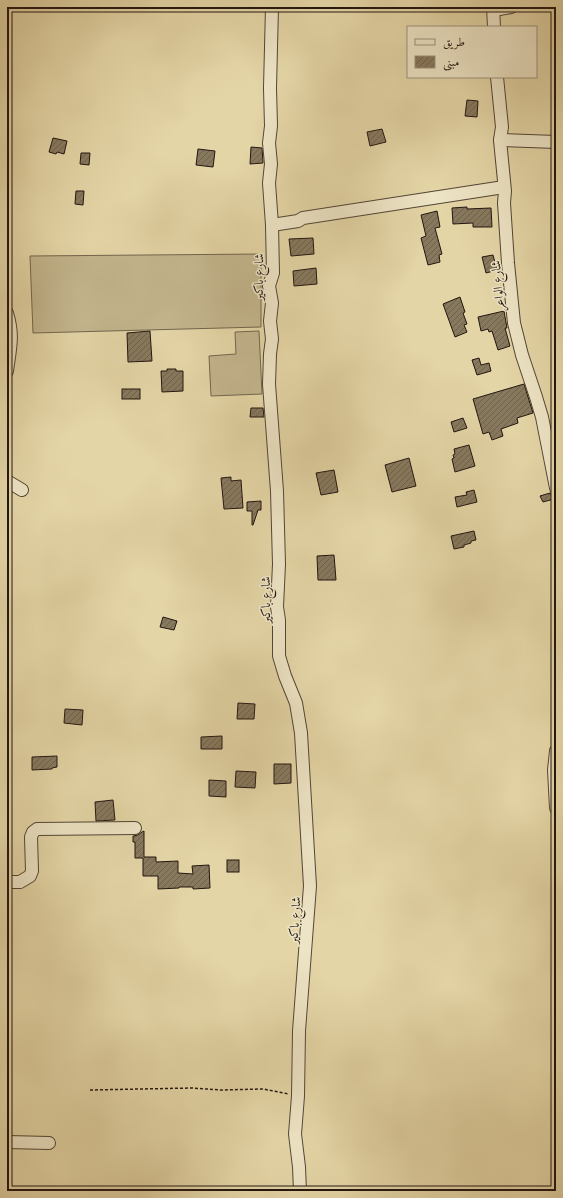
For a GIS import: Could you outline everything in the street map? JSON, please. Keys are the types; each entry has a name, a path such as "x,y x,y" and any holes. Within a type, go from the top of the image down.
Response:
{"street":[{"name":"شارع باكير","path":"272,7 270,88 271,126 269,143 271,164 269,183 274,224 273,273 269,286 272,303 270,321 272,339 269,384 279,564 277,607 280,620 280,656 285,676 296,703 301,733 310,886 299,1031 298,1096 295,1134 300,1191"},
{"path":"494,26 494,8 511,7"},
{"name":"شارع الواعر","path":"497,78 503,140 504,187 514,323 522,355 542,417 556,488"},
{"path":"503,140 556,142"},
{"path":"274,224 298,221 303,218 504,187"},
{"path":"7,313 12,327 7,371"},
{"path":"7,481 22,490"},
{"path":"556,751 554,770 556,808"},
{"path":"7,882 20,882 30,876 32,871 31,836 37,829 135,828"},
{"path":"7,1142 49,1142"}],"path":[{"path":"90,1090 192,1088 221,1090 256,1089 298,1096"}],"shaded area":[{"path":"261,254 261,327 33,333 30,256"},
{"path":"259,331 262,394 211,396 209,356 236,354 235,332"}],"building":[{"path":"467,100 478,101 477,117 465,116"},
{"path":"382,129 386,142 370,146 367,132"},
{"path":"53,138 67,141 64,154 49,152"},
{"path":"251,147 262,148 263,163 250,164"},
{"path":"198,149 215,151 213,167 196,165"},
{"path":"81,153 90,153 89,165 80,164"},
{"path":"76,191 84,191 83,205 75,204"},
{"path":"467,207 467,209 491,208 492,227 473,227 473,223 453,224 452,208"},
{"path":"437,211 440,227 435,228 442,254 439,255 440,262 428,265 421,238 426,236 421,215"},
{"path":"313,238 314,254 291,256 289,239"},
{"path":"493,255 497,270 486,273 482,257"},
{"path":"316,268 317,284 294,286 293,271"},
{"path":"460,297 465,312 463,313 467,324 464,325 467,332 455,337 443,304"},
{"path":"504,311 507,328 505,328 510,346 498,350 492,331 489,332 488,329 481,331 478,317"},
{"path":"150,331 152,361 128,362 127,333"},
{"path":"479,358 481,365 489,363 491,371 477,375 472,360"},
{"path":"167,369 183,371 183,391 162,392 161,371 167,371"},
{"path":"524,384 533,413 517,418 518,423 501,429 503,436 492,440 489,432 483,434 473,399"},
{"path":"122,389 140,389 140,399 122,399"},
{"path":"251,408 263,408 264,417 250,417"},
{"path":"463,418 467,428 454,432 451,422"},
{"path":"469,445 475,466 455,472 452,459 454,458 453,455 455,454 454,449"},
{"path":"409,458 416,486 392,492 385,465"},
{"path":"334,470 338,492 321,495 316,473"},
{"path":"231,477 231,481 241,480 243,508 224,509 221,478"},
{"path":"474,490 477,502 457,507 455,497 467,495 466,492"},
{"path":"550,493 554,499 543,502 540,496"},
{"path":"261,501 261,510 258,510 252,525 252,511 247,511 247,502"},
{"path":"474,531 476,540 464,545 464,547 454,549 451,536"},
{"path":"334,555 336,580 318,580 317,556"},
{"path":"163,617 177,621 174,630 160,627"},
{"path":"238,703 255,704 254,719 237,719"},
{"path":"65,709 83,710 82,725 64,723"},
{"path":"222,736 222,749 201,749 201,737"},
{"path":"57,756 57,767 52,769 32,770 32,757"},
{"path":"274,764 291,764 291,783 274,784"},
{"path":"236,771 256,772 255,788 235,787"},
{"path":"209,780 226,781 226,797 209,796"},
{"path":"113,800 115,820 96,821 95,802"},
{"path":"144,831 144,857 156,857 156,862 178,861 178,873 193,874 192,866 209,865 210,888 193,889 193,887 179,887 158,889 158,876 143,876 143,858 135,858 135,842 133,842 133,836"},
{"path":"227,860 239,860 239,872 227,872"}]}
